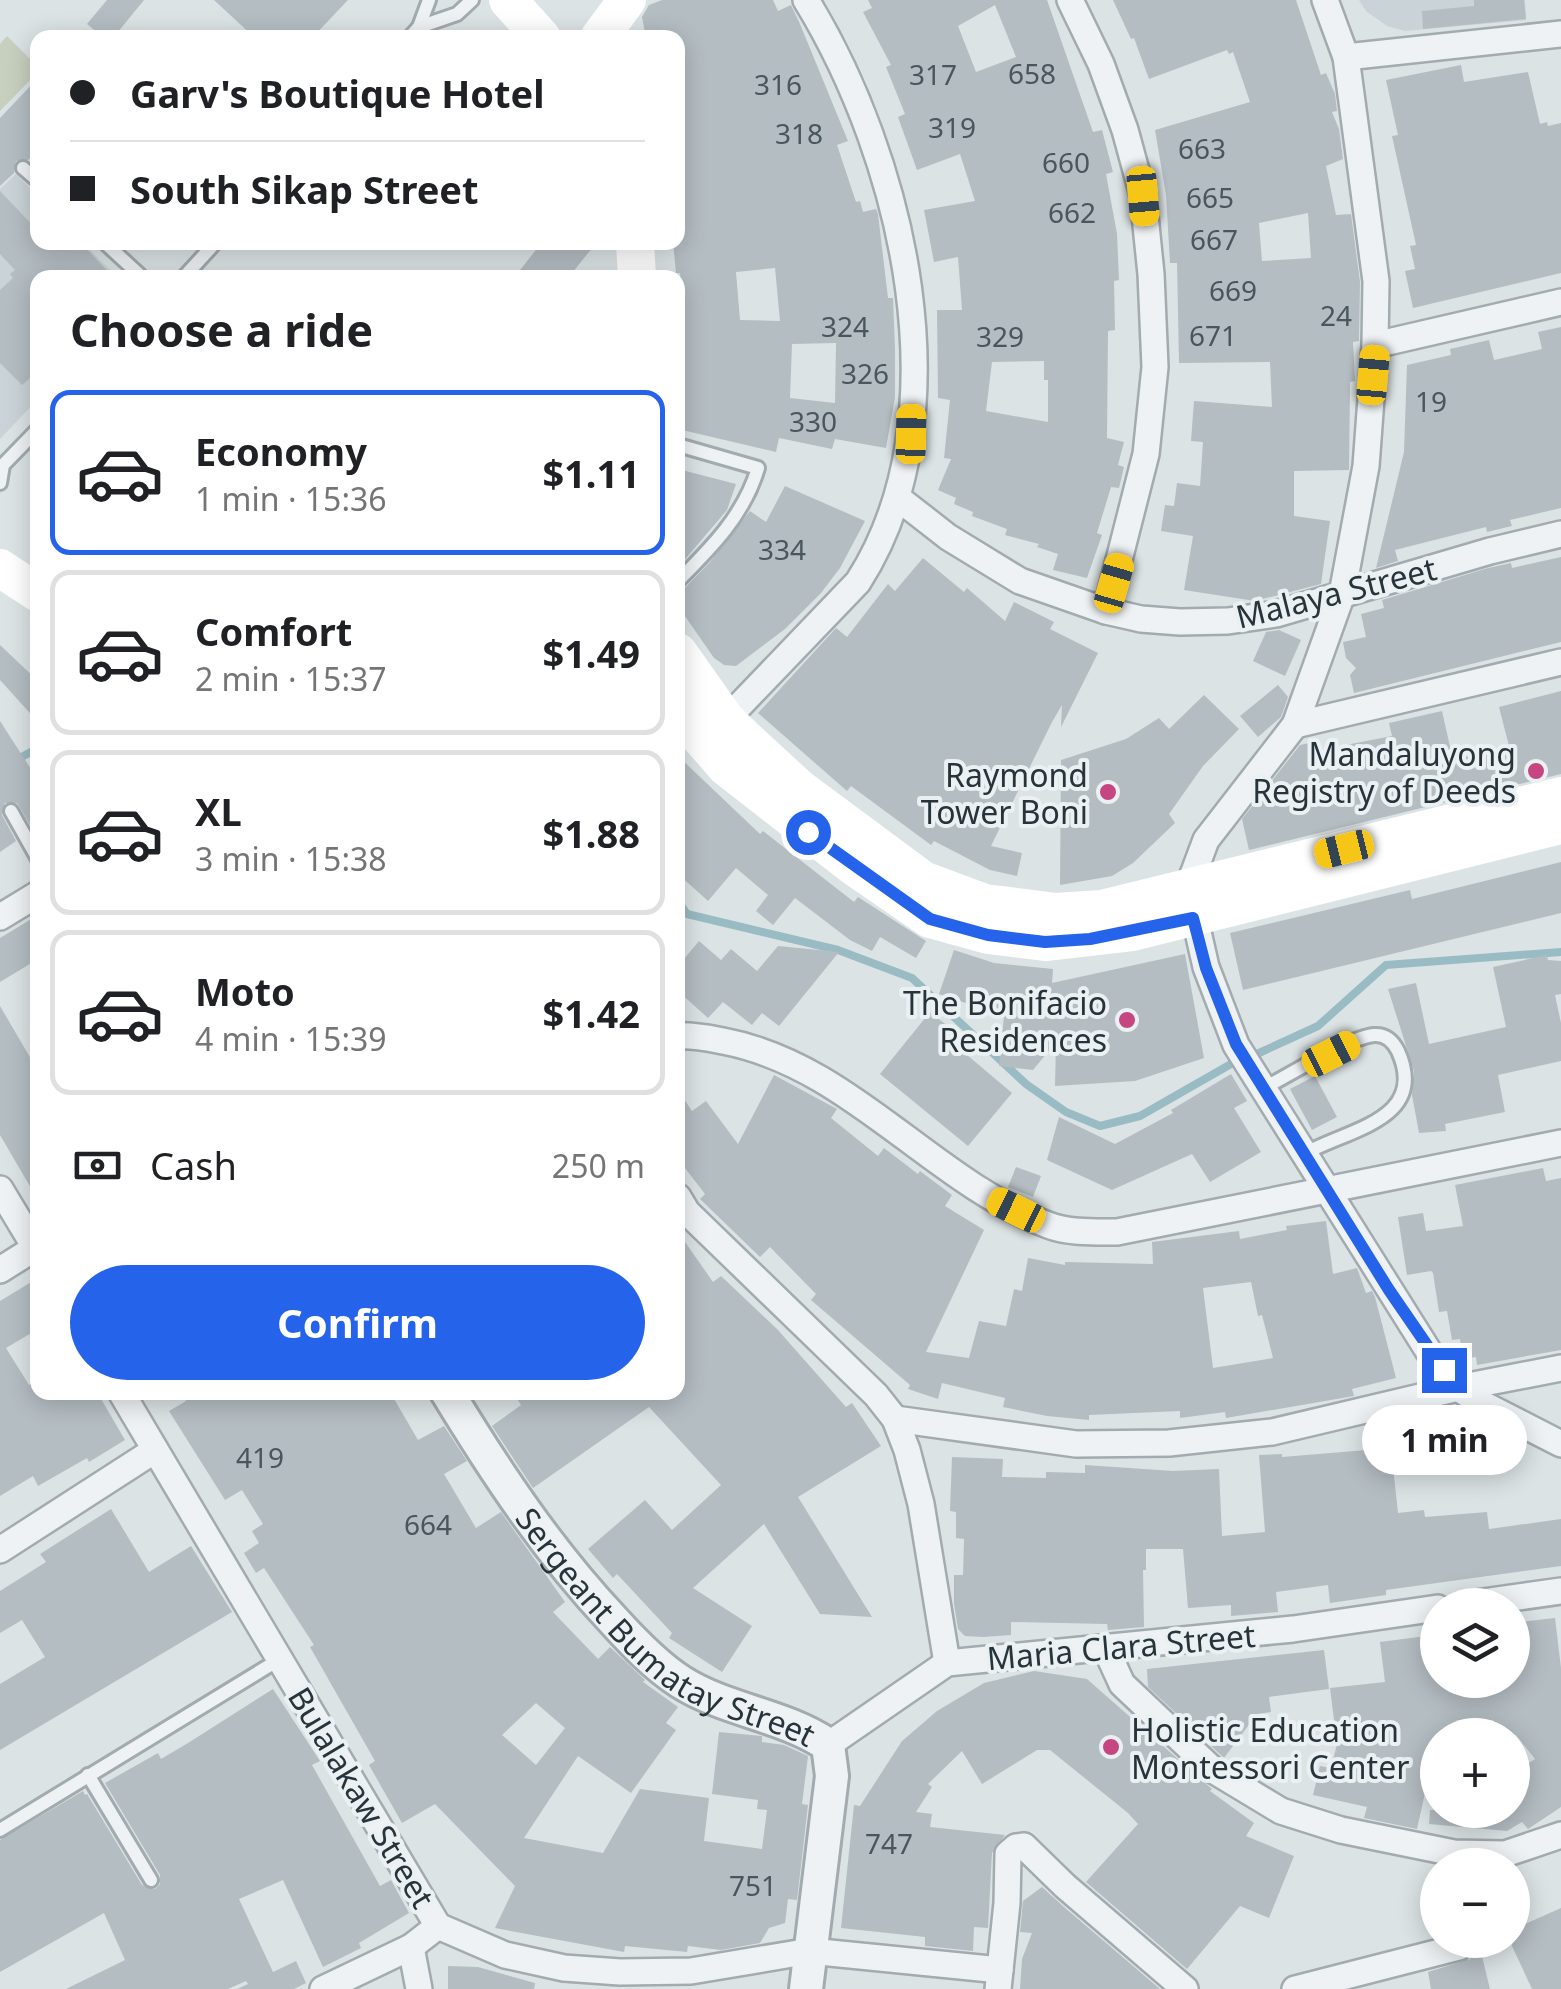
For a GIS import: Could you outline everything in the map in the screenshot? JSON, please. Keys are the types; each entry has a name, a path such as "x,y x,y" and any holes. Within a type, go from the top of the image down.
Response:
{"main road":[{"path":"508,0 535,30"},
{"path":"605,30 627,0"},
{"path":"0,568 30,588"},
{"path":"685,668 714,732 785,815 930,919 988,935 1045,942 1104,936 1191,903 1561,796"},
{"path":"685,716 714,732"},
{"path":"1191,903 1561,824"}],"street":[{"path":"714,732 858,582 898,498 911,434 914,332 899,228 870,138 806,0"},
{"path":"1070,0 1101,64 1125,130 1143,196 1151,274 1155,367 1146,454 1106,610"},
{"path":"1325,0 1346,57 1376,281 1366,466 1342,594 1295,725 1206,840 1191,903 1206,968 1236,1044 1429,1352 1458,1388 1481,1404 1561,1444"},
{"path":"1346,57 1561,34"},
{"path":"1375,345 1561,302"},
{"name":"Malaya Street","path":"898,498 948,536 1020,581 1106,610 1161,620 1228,620 1276,614 1561,534"},
{"path":"1295,725 1561,662"},
{"path":"0,918 30,899"},
{"path":"685,1035 750,1046 826,1082 884,1119 980,1192 1051,1227 1116,1232 1561,1142"},
{"path":"0,1189 30,1240"},
{"path":"685,1209 876,1394 895,1419 920,1504 947,1662"},
{"path":"0,1270 30,1253"},
{"path":"895,1419 1076,1444 1169,1444 1272,1432 1561,1368"},
{"name":"Bulalakaw Street","path":"126,1400 438,1926 505,1955 564,1968 691,1971 810,1951 999,1980"},
{"name":"Sergeant Bumatay Street","path":"452,1400 542,1537 575,1580 643,1651 678,1680 712,1699 808,1731 828,1744 832,1776 806,1989"},
{"path":"0,1550 154,1450"},
{"path":"1530,1595 1561,1591"},
{"name":"Maria Clara Street","path":"828,1744 947,1662 1293,1630 1420,1611"},
{"path":"1106,1649 1122,1684 1212,1770 1282,1811 1341,1830 1454,1853 1505,1854 1561,1835"},
{"path":"999,1980 1008,1854 1024,1846 1185,1989"},
{"path":"323,1989 411,1947 438,1926"},
{"path":"411,1947 419,1989"},
{"path":"1295,1989 1420,1957"}],"lane":[{"path":"415,30 429,0"},
{"path":"419,30 457,14 472,0"},
{"path":"23,168 30,174"},
{"path":"113,250 134,270"},
{"path":"190,270 209,250"},
{"path":"0,483 2,465 30,437"},
{"path":"685,447 758,468 749,496 725,532 685,572"},
{"path":"11,811 30,845"},
{"path":"1262,1088 1356,1041 1374,1035 1392,1041 1406,1078 1396,1108 1304,1154"},
{"path":"0,1830 280,1659"},
{"path":"88,1775 152,1880"}],"shaded area":[{"path":"1359,0 1525,0 1526,20 1405,31 1387,26 1366,11"},
{"path":"16,174 30,188 30,250 90,250 110,270 30,270 30,407 0,439 0,189"}],"green space":[{"path":"7,36 30,59 30,80 0,111 0,44"}],"building":[{"path":"107,0 144,0 120,30 94,30 87,24"},
{"path":"214,0 348,0 320,30 246,30"},
{"path":"662,0 773,0 778,11 791,5 848,141 837,145 856,202 860,201 863,212 876,209 878,214 888,298 893,298 895,348 895,397 886,448 835,439 832,449 779,438 776,452 685,431 685,270 676,270 674,250 685,250 685,30 644,30 642,17 649,5","holes":["775,268 780,321 740,320 736,272","836,343 835,403 790,398 792,344"]},
{"path":"868,0 1047,0 1093,132 1102,130 1113,172 1106,174 1117,234 1119,280 1114,281 1115,330 1108,331 1107,438 1124,442 1118,465 1124,467 1119,488 1111,487 1097,533 1102,535 1087,578 1053,570 1058,554 1037,547 1039,544 1005,535 1007,529 972,516 973,512 954,504 956,498 938,490 951,459 944,458 950,400 938,398 937,310 962,310 958,257 934,262 924,210 975,201 960,154 917,170 898,117 905,114 886,67 891,65 863,12 872,8","holes":["995,5 1016,57 976,72 958,26","1044,361 1048,422 986,411 992,362"]},
{"path":"1113,0 1296,0 1321,75 1326,73 1335,94 1337,111 1332,112 1343,159 1326,166 1336,215 1351,214 1360,282 1359,341 1353,342 1355,381 1350,382 1349,470 1294,471 1294,516 1330,521 1321,584 1255,601 1184,590 1193,536 1161,531 1165,505 1174,506 1177,483 1200,486 1203,442 1191,441 1194,401 1272,407 1270,362 1179,363 1177,263 1170,263 1166,195 1155,130 1250,102 1233,52 1229,54 1227,50 1149,79 1134,38 1131,39","holes":["1308,213 1311,258 1262,261 1259,223"]},
{"path":"1474,0 1524,0 1526,19 1423,29 1422,11 1474,6"},
{"path":"1461,65 1464,82 1528,72 1540,124 1561,123 1561,273 1413,308 1405,271 1415,269 1410,246 1416,245 1392,136 1398,135 1386,80"},
{"path":"30,86 30,158 16,161 14,173 0,186 0,118"},
{"path":"0,191 30,223 30,250 88,250 106,270 30,270 30,378 22,385 0,363 0,290 13,278 10,274 15,270 0,254"},
{"path":"536,250 591,250 574,270 520,270"},
{"path":"1561,327 1561,508 1510,520 1512,526 1487,532 1486,527 1395,550 1398,561 1376,568 1404,452 1407,365 1451,355 1450,349 1489,340 1494,360 1542,349 1538,332"},
{"path":"685,471 736,484 727,510 685,559"},
{"path":"785,486 865,521 840,568 821,593 785,629 736,666 724,665 714,658 685,616 685,588 750,511 766,522"},
{"path":"1561,557 1561,642 1354,693 1350,675 1356,668 1346,658 1343,642 1366,637 1361,614 1384,608 1382,600 1488,568 1511,563 1512,568"},
{"path":"923,558 964,592 967,588 1005,621 1014,602 1054,622 1050,629 1098,653 1061,727 1062,705 1052,722 991,846 1022,853 1017,876 990,870 934,841 931,845 851,786 847,791 758,713 836,628 847,637 888,584 895,591"},
{"path":"1279,630 1301,640 1285,676 1253,661 1266,632"},
{"path":"0,645 30,673 30,713 0,680"},
{"path":"1278,685 1288,697 1281,717 1258,737 1240,716"},
{"path":"1561,691 1561,774 1249,850 1242,819 1300,745 1319,741 1320,750 1392,736 1389,723 1442,711 1453,760 1509,746 1499,707"},
{"name":"Raymond Tower Boni","path":"1204,695 1239,729 1203,766 1169,814 1175,823 1133,863 1112,876 1060,885 1061,760 1126,739 1159,718 1169,729"},
{"path":"0,721 30,768 30,825 17,803 5,803 2,815 16,841 0,852"},
{"path":"685,763 760,834 763,831 854,902 858,897 926,941 916,958 880,937 872,951 850,940 795,898 773,925 756,911 768,895 736,868 708,901 685,880"},
{"path":"1561,862 1561,913 1243,990 1230,933 1410,890 1412,899"},
{"path":"30,920 30,964 0,982 0,938"},
{"path":"699,941 721,960 731,949 757,971 778,946 839,952 779,1026 762,1013 752,1025 723,1002 708,1018 685,997 685,958"},
{"name":"The Bonifacio Residences","path":"954,950 994,963 1053,969 1052,983 1185,954 1204,1058 1135,1081 1055,1086 1056,1042 1033,1070 999,1066 1004,1016 939,994"},
{"path":"1547,955 1548,960 1561,961 1561,994 1555,995 1561,1023 1561,1061 1498,1075 1505,1112 1445,1124 1446,1131 1419,1133 1412,1095 1414,1071 1388,989 1416,983 1429,1044 1506,1027 1493,967"},
{"path":"0,1006 30,1057 30,1186 0,1135"},
{"path":"930,1012 953,1030 947,1038 1012,1093 968,1146 880,1074"},
{"path":"1231,1074 1247,1101 1234,1108 1261,1152 1210,1182 1192,1154 1112,1190 1047,1160 1059,1117 1115,1144 1173,1113 1171,1110"},
{"path":"774,1075 837,1109 831,1118 878,1156 884,1148 918,1174 920,1171 952,1195 945,1206 984,1230 926,1352 969,1358 979,1321 1006,1326 1014,1289 1022,1291 1028,1258 1065,1265 1153,1264 1152,1242 1239,1231 1240,1239 1287,1230 1286,1226 1326,1221 1333,1274 1357,1268 1366,1293 1372,1291 1396,1378 1352,1389 1354,1396 1226,1418 1225,1412 1180,1418 1180,1411 1089,1415 1089,1420 1003,1407 1005,1398 942,1383 938,1399 908,1389 910,1385 811,1300 816,1294 770,1247 760,1257 700,1199 705,1194 685,1168 685,1100 692,1111 706,1101 738,1144","holes":["1251,1282 1258,1316 1262,1315 1273,1358 1213,1368 1203,1288"]},
{"path":"1315,1076 1337,1117 1312,1130 1290,1089"},
{"path":"1016,1167 1041,1176 1033,1197 1008,1187"},
{"path":"1543,1168 1546,1181 1561,1178 1561,1350 1477,1365 1476,1357 1463,1359 1460,1339 1452,1340 1447,1311 1439,1312 1433,1273 1407,1275 1398,1217 1423,1213 1426,1231 1463,1226 1455,1185"},
{"path":"685,1242 713,1282 721,1276 777,1329 846,1407 852,1403 881,1446 798,1497 872,1617 820,1614 764,1524 693,1588 752,1626 722,1672 669,1638 672,1633 588,1549 645,1500 672,1530 721,1485 649,1407 533,1488 492,1426 521,1405 518,1400 685,1400"},
{"path":"30,1283 30,1334 6,1348 30,1385 30,1400 102,1400 125,1440 38,1486 33,1476 0,1496 0,1301"},
{"path":"185,1400 395,1400 418,1440 444,1426 467,1461 444,1474 476,1528 501,1512 565,1602 553,1612 598,1659 610,1647 643,1682 678,1707 666,1723 676,1730 631,1793 578,1756 524,1838 603,1853 640,1789 709,1798 704,1841 762,1849 767,1810 757,1809 758,1800 712,1794 719,1732 762,1736 762,1742 784,1745 808,1756 802,1804 808,1805 797,1900 788,1899 785,1923 769,1928 760,1943 721,1950 688,1946 687,1952 625,1946 624,1952 495,1928 515,1886 435,1804 402,1823 369,1765 375,1761 310,1647 314,1645 264,1568 256,1573 244,1553 259,1543 252,1531 263,1524 242,1490 225,1500 169,1411","holes":["536,1703 565,1728 536,1765 502,1735"]},
{"path":"1391,1448 1398,1513 1424,1510 1425,1517 1487,1512 1489,1529 1561,1519 1561,1566 1386,1590 1386,1595 1330,1603 1328,1585 1276,1592 1278,1612 1231,1616 1231,1605 1188,1608 1183,1549 1146,1549 1144,1627 1108,1630 1107,1624 1011,1622 1011,1635 983,1637 965,1636 958,1629 954,1575 963,1575 964,1539 956,1538 956,1512 950,1511 952,1457 1003,1459 1002,1477 1046,1478 1046,1472 1085,1473 1085,1465 1173,1471 1219,1469 1222,1536 1265,1532 1259,1455 1282,1457"},
{"path":"111,1509 149,1572 191,1546 232,1612 0,1750 0,1684 45,1657 22,1620 0,1633 0,1591 46,1562 40,1554"},
{"path":"1555,1618 1561,1668 1561,1807 1530,1828 1530,1762 1535,1759 1530,1753 1530,1718 1420,1718 1417,1829 1364,1818 1367,1807 1313,1795 1320,1766 1331,1768 1337,1744 1330,1688 1385,1682 1380,1642 1420,1637 1420,1698 1530,1698 1530,1621"},
{"path":"1324,1650 1329,1689 1269,1697 1271,1712 1257,1714 1224,1758 1148,1687 1147,1669"},
{"path":"1034,1671 1087,1679 1210,1791 1254,1823 1246,1836 1294,1856 1269,1918 1240,1906 1187,1969 1086,1882 1138,1824 1128,1813 1050,1750 1037,1750 982,1784 962,1751 928,1784 932,1787 916,1812 932,1814 930,1827 1005,1835 992,1853 988,1928 974,1927 973,1951 925,1946 925,1937 841,1928 854,1805 860,1806 902,1741 937,1711 984,1683"},
{"path":"273,1689 320,1761 312,1765 380,1886 391,1880 409,1913 359,1943 361,1948 323,1967 283,1880 239,1899 273,1972 296,1961 306,1983 294,1989 237,1989 248,1984 246,1981 228,1989 66,1989 125,1960 104,1913 0,1972 0,1840 83,1791 142,1885 155,1889 160,1884 160,1875 105,1783 158,1753 161,1759"},
{"path":"1042,1887 1160,1989 1020,1989 1022,1959 1032,1933 1020,1932 1023,1901"},
{"path":"1561,1908 1561,1989 1532,1989 1518,1958 1530,1958 1530,1922"},
{"path":"1482,1958 1490,1989 1431,1989 1428,1972"},
{"path":"448,1966 478,1967 535,1983 534,1989 448,1989"}],"waterway":[{"path":"0,769 30,752"},
{"path":"685,911 838,950 912,978 1026,1084 1066,1112 1100,1126 1140,1116 1231,1064"},
{"path":"1259,1053 1318,1026 1386,965 1561,952"}],"place":[{"name":"Mandaluyong Registry of Deeds","path":"1536,771"},
{"name":"Raymond Tower Boni","path":"1108,792"},
{"name":"The Bonifacio Residences","path":"1127,1020"},
{"name":"Holistic Education Montessori Center","path":"1111,1747"}],"route":[{"path":"808,832 930,919 988,935 1045,942 1090,939 1193,918 1206,968 1236,1044 1389,1290 1444,1370"}]}
